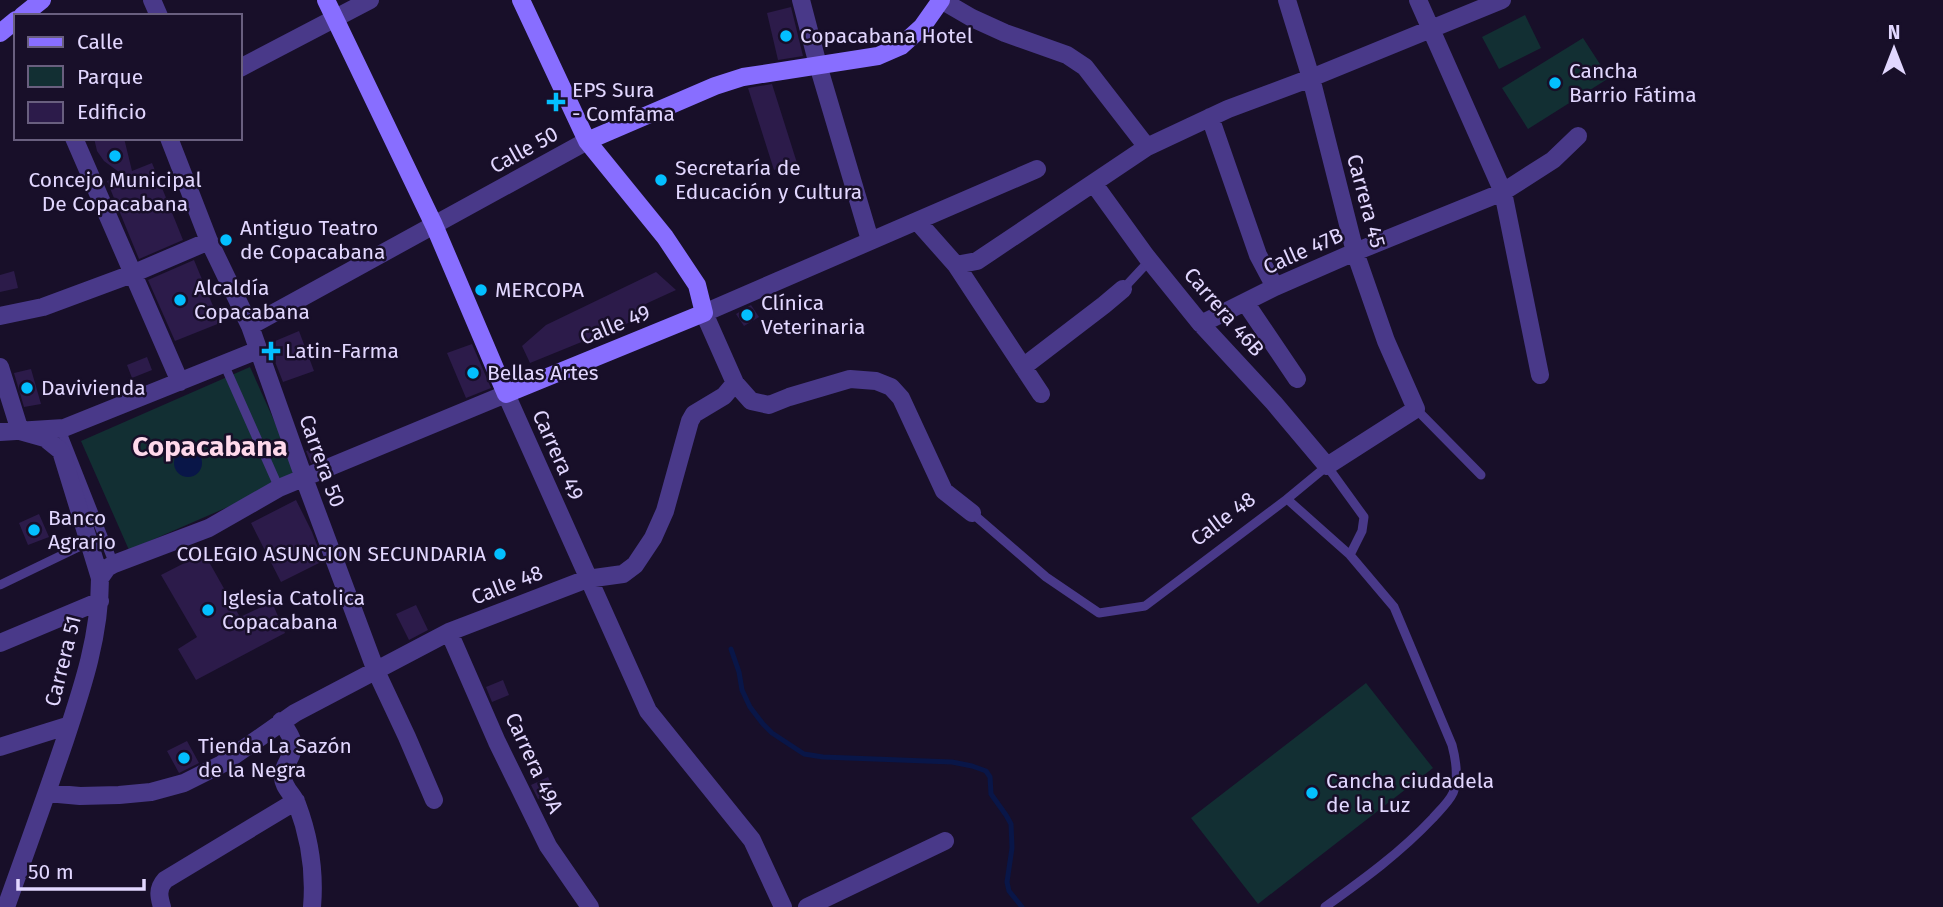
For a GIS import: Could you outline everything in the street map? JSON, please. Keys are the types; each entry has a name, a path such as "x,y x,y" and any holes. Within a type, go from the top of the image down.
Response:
{"street":[{"path":"24,14 42,0"},
{"name":"Carrera 49","path":"326,0 434,225 587,579 648,711 752,840 783,907"},
{"path":"242,67 370,0"},
{"path":"521,0 587,141 664,237 697,285 704,313 735,383 751,401 769,405 850,379 876,381 891,387 901,398 944,491 972,513"},
{"path":"802,0 818,65 870,240"},
{"path":"941,0 972,19 1068,55 1085,67 1147,147"},
{"name":"Calle 50","path":"250,326 587,141 715,86 743,77 878,56 901,46 922,27 941,0"},
{"name":"Carrera 45","path":"1287,0 1311,78 1355,252 1386,341 1416,409"},
{"path":"1419,0 1503,192 1540,375"},
{"path":"956,265 977,261 1147,147 1210,117 1502,0"},
{"path":"0,33 14,22"},
{"path":"1210,117 1258,255 1275,287"},
{"name":"Calle 47B","path":"1201,324 1275,287 1355,252 1503,192 1553,160 1578,136"},
{"path":"75,140 180,382"},
{"name":"Carrera 50","path":"170,140 209,240 250,326 376,671 434,800"},
{"name":"Calle 49","path":"100,578 114,564 209,528 279,488 305,480 704,313 1037,169"},
{"name":"Carrera 46B","path":"1094,184 1201,324 1274,403 1326,466"},
{"path":"918,221 956,265 1041,394"},
{"path":"0,317 43,307 132,274 209,240"},
{"path":"1023,367 1123,289"},
{"path":"1245,302 1297,379"},
{"path":"0,432 20,431 45,438 63,438 180,382 258,351"},
{"path":"0,368 20,431"},
{"name":"Calle 48","path":"47,793 119,795 151,792 184,783 222,764 281,721 449,632 587,579 623,574 635,565 653,538 665,511 694,414 724,396 735,383"},
{"path":"1326,466 1416,409"},
{"name":"Carrera 51","path":"6,907 70,724 94,645 100,601 100,578 63,438"},
{"path":"131,556 172,549 305,480"},
{"path":"0,643 100,601"},
{"name":"Carrera 49A","path":"449,632 497,742 548,846 590,907"},
{"path":"281,721 293,740 293,753 282,777 296,802 307,840 314,886 312,907"},
{"path":"0,747 70,724"},
{"path":"162,907 160,886 165,880 296,802"},
{"path":"807,907 945,841"}],"lane":[{"path":"1123,289 1150,260"},
{"path":"224,364 279,488"},
{"path":"1416,409 1482,475"},
{"path":"63,438 114,564"},
{"path":"1287,499 1326,466 1364,517 1362,531 1350,555"},
{"name":"Calle 48","path":"972,513 1046,578 1098,613 1146,606 1287,499 1350,555 1394,607 1457,761 1453,793 1441,809 1408,844 1325,907"},
{"path":"0,585 89,542"}],"green space":[{"path":"1525,15 1541,48 1499,69 1482,37"},
{"name":"Cancha Barrio Fátima","path":"1583,38 1609,78 1528,129 1502,88"},
{"path":"250,367 299,476 129,550 81,441"},
{"name":"Cancha ciudadela de la Luz","path":"1366,683 1433,768 1258,904 1191,818"}],"shaded area":[{"path":"188,449 198,453 202,463 198,473 188,477 178,473 174,463 178,453"}],"building":[{"name":"Copacabana Hotel","path":"791,7 803,56 778,60 767,13"},
{"path":"772,84 797,163 774,170 748,88"},
{"path":"94,140 124,140 132,171 152,163 183,240 139,259 107,181 123,175 104,161 97,151"},
{"name":"Alcaldía Copacabana","path":"194,260 220,323 175,341 148,280"},
{"path":"14,271 18,288 0,292 0,275"},
{"path":"656,272 676,290 641,306 638,319 530,363 522,346 546,325"},
{"name":"Clínica Veterinaria","path":"751,305 759,317 744,326 736,314"},
{"path":"299,331 314,371 283,382 268,344"},
{"name":"Bellas Artes","path":"472,344 491,388 466,398 447,353"},
{"path":"147,357 152,370 132,378 127,365"},
{"name":"Davivienda","path":"31,369 41,404 24,407 14,373"},
{"path":"320,447 325,457 311,463 306,451"},
{"path":"296,500 323,561 281,582 251,523"},
{"name":"Banco Agrario","path":"39,514 49,537 28,545 19,523"},
{"name":"Iglesia Catolica Copacabana","path":"204,553 240,617 272,602 285,633 196,680 178,649 197,637 161,575"},
{"path":"416,605 428,630 409,640 396,614"},
{"path":"503,680 509,695 492,702 486,687"},
{"name":"Tienda La Sazón de la Negra","path":"187,741 199,763 179,773 167,751"},
{"path":"548,777 555,792 538,799 531,785"}],"waterway":[{"path":"731,649 742,690 750,707 772,733 804,754 952,762 986,771 990,777 991,794 1011,824 1012,848 1007,882 1009,891 1022,907"}],"place":[{"name":"Copacabana Hotel","path":"786,36"},
{"name":"Cancha Barrio Fátima","path":"1555,83"},
{"name":"EPS Sura - Comfama","path":"556,102"},
{"name":"Concejo Municipal De Copacabana","path":"115,156"},
{"name":"Secretaría de Educación y Cultura","path":"661,180"},
{"name":"Antiguo Teatro de Copacabana","path":"226,240"},
{"name":"MERCOPA","path":"481,290"},
{"name":"Alcaldía Copacabana","path":"180,300"},
{"name":"Clínica Veterinaria","path":"747,315"},
{"name":"Latin-Farma","path":"271,351"},
{"name":"Bellas Artes","path":"473,373"},
{"name":"Davivienda","path":"27,388"},
{"name":"Banco Agrario","path":"34,530"},
{"name":"COLEGIO ASUNCION SECUNDARIA","path":"500,554"},
{"name":"Iglesia Catolica Copacabana","path":"208,610"},
{"name":"Tienda La Sazón de la Negra","path":"184,758"},
{"name":"Cancha ciudadela de la Luz","path":"1312,793"}],"district":[{"name":"Copacabana","path":"210,446"}]}
